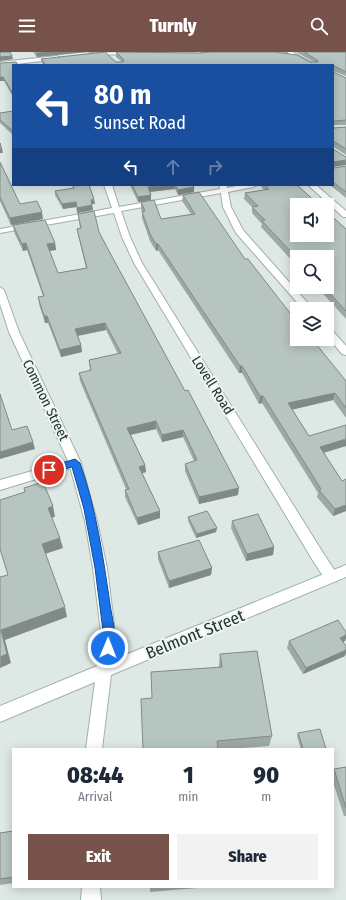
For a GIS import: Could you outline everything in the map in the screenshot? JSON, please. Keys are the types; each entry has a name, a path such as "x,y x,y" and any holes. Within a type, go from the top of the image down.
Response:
{"street":[{"path":"288,52 311,64"},
{"path":"107,53 113,58"},
{"path":"84,55 139,53"},
{"path":"196,54 210,54"},
{"path":"196,54 212,64"},
{"path":"281,56 297,57"},
{"path":"0,64 62,57"},
{"name":"Lovell Road","path":"108,186 126,237 138,263 339,574"},
{"path":"0,231 116,210 223,188 243,186"},
{"path":"313,186 346,215"},
{"path":"223,188 227,207 240,231 302,302"},
{"name":"Common Street","path":"0,290 17,339 75,463 91,521 108,623 109,640 98,709 94,748"},
{"path":"334,338 346,352"},
{"path":"0,485 75,463"},
{"name":"Belmont Street","path":"0,714 339,574"},
{"path":"91,888 91,900"}],"building":[{"path":"0,52 10,52 12,56 0,57"},
{"path":"105,52 116,62 123,62 124,60 116,52 274,52 297,55 310,62 318,62 304,52 346,52 346,72 334,66 334,64 45,64 41,59"},
{"path":"16,62 17,64 12,64 12,92 3,77 0,77 0,63"},
{"path":"334,72 346,78 346,120 334,121"},
{"path":"12,111 12,130 0,120 0,113"},
{"path":"346,127 346,149 335,142 334,128"},
{"path":"334,150 346,157 346,160 334,162"},
{"path":"0,162 20,204 37,201 42,212 10,218 0,197"},
{"path":"346,166 346,192 334,183 334,168"},
{"path":"73,186 89,186 94,199 91,200 92,205 77,208 76,202 62,204 55,191 74,188"},
{"path":"132,186 159,186 148,187 151,195 138,197"},
{"path":"176,186 194,187 178,190"},
{"path":"266,186 298,186 311,198 290,198 290,242 334,242 334,218 346,229 346,311 330,294 334,294 334,250 290,251 262,221 265,220 252,207 258,206 245,193 269,189"},
{"path":"199,192 245,259 248,259 290,313 290,346 318,346 346,381 346,408 335,393 288,403 309,436 346,425 346,439 320,447 342,481 346,479 346,505 335,509 319,490 321,489 263,396 260,396 242,366 240,366 150,234 142,212 145,211 141,202 154,200 161,219 195,214 183,195"},
{"path":"94,211 99,232 185,391 188,390 239,488 199,497 185,464 197,460 183,430 162,435 156,421 127,428 145,465 139,467 160,511 137,518 125,490 129,489 79,373 91,370 89,360 121,353 105,323 75,329 81,345 60,350 47,316 44,316 38,297 44,296 26,243 22,244 13,225 45,220 55,243 47,244 58,273 87,268 77,229 81,228 78,214"},
{"path":"0,394 12,430 27,426 33,442 0,452"},
{"path":"43,482 53,506 48,508 60,538 42,544 65,607 1,630 7,654 0,657 0,577 8,575 0,549 0,500 25,492 24,488"},
{"path":"207,511 217,528 197,534 188,517"},
{"path":"258,514 274,547 247,554 232,521"},
{"path":"199,540 212,568 169,581 158,552"},
{"path":"338,620 346,632 346,635 340,638 346,646 346,650 306,668 289,641"},
{"path":"257,651 272,736 217,741 218,748 143,748 141,699 152,698 151,672 222,667 220,654"},
{"path":"320,729 326,748 303,748 298,733"},
{"path":"346,767 346,808 334,769"},
{"path":"12,831 12,877 0,879 0,833"}],"route":[{"path":"49,470 75,463 79,474 86,498 100,568 109,640 108,648"}]}
